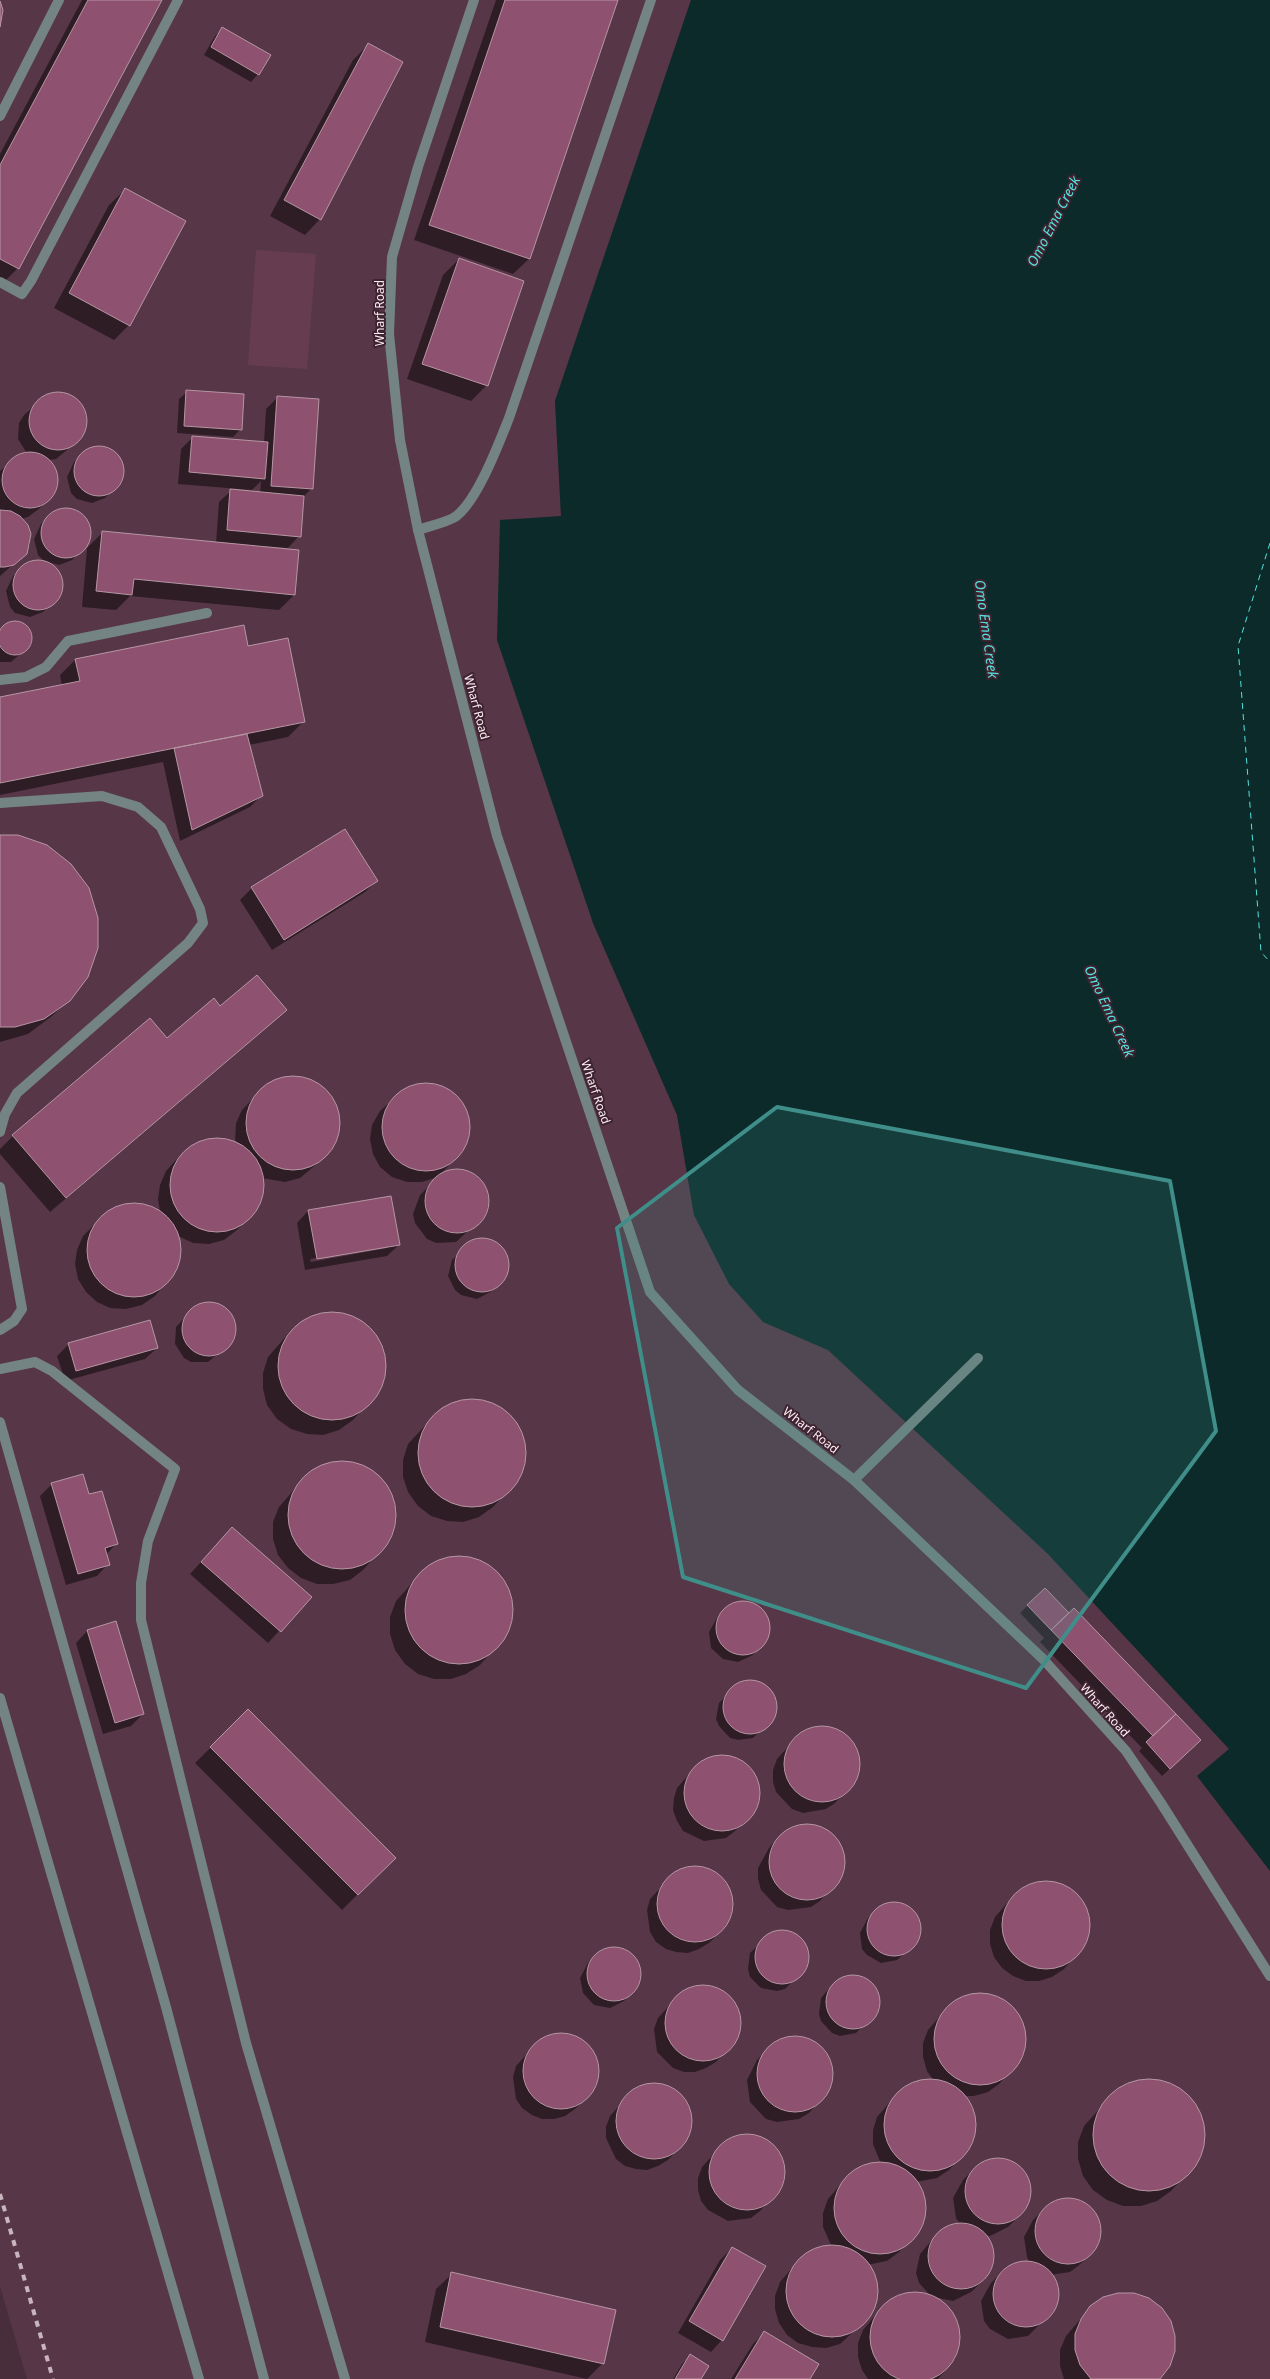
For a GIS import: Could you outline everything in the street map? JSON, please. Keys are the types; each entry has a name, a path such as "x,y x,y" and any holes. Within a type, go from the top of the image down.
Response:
{"street":[{"path":"0,116 59,0"},
{"path":"0,282 22,294 32,281 178,0"},
{"name":"Wharf Road","path":"474,0 418,167 392,257 389,334 400,440 418,530 497,836 650,1292 738,1390 854,1480 1043,1659 1126,1751 1270,1976"},
{"path":"418,530 455,516 472,495 489,467 509,418 650,0"},
{"path":"0,680 26,677 46,667 68,640 207,613"},
{"path":"0,803 102,796 138,807 161,827 200,909 203,923 188,943 17,1093 5,1114 0,1132"},
{"path":"0,1187 22,1309 14,1321 0,1330"},
{"path":"854,1480 978,1358"},
{"path":"0,1369 35,1362 52,1371 175,1468 148,1540 141,1583 141,1620 246,2043 345,2379"},
{"path":"0,1422 166,2006 264,2379"},
{"path":"0,1698 199,2379"}],"highlighted area":[{"path":"777,1107 1170,1181 1216,1431 1026,1688 683,1577 617,1228"}],"shaded area":[{"path":"0,0 691,0 555,401 561,516 593,923 677,1115 694,1215 763,1322 828,1350 1048,1554 1230,1749 1197,1776 1270,1871 1270,2379 27,2379 0,2286"},
{"path":"256,250 316,254 307,369 248,365"}],"water":[{"name":"Omo Ema Creek","path":"691,0 1270,0 1270,1871 1197,1776 1229,1749 1048,1554 828,1350 763,1322 729,1284 694,1215 677,1115 593,923 497,640 500,520 561,516 555,401"}],"building":[{"path":"88,0 162,0 19,269 0,259 0,165"},
{"path":"505,0 618,0 530,259 429,225"},
{"path":"0,1 3,10 0,27"},
{"path":"222,27 271,55 259,75 211,47"},
{"path":"368,43 403,62 321,220 284,200"},
{"path":"125,188 186,221 130,326 69,293"},
{"path":"459,258 524,281 488,386 422,364"},
{"path":"186,390 244,394 242,430 184,426"},
{"path":"58,392 74,397 82,405 87,421 82,437 74,445 58,450 42,445 34,437 29,421 34,405 42,397"},
{"path":"277,396 319,399 313,489 271,486"},
{"path":"192,436 268,442 265,479 189,472"},
{"path":"99,446 117,453 124,471 117,489 99,496 81,489 74,471 81,453"},
{"path":"25,452 35,452 50,460 56,469 58,480 56,491 50,500 35,508 25,508 14,503 7,496 2,485 2,475 7,464 14,457"},
{"path":"230,489 304,496 301,537 227,530"},
{"path":"66,508 84,515 91,533 84,551 66,558 48,551 41,533 48,515"},
{"path":"0,510 11,511 20,516 28,525 31,534 27,554 14,565 5,567 0,567"},
{"path":"102,531 299,550 295,595 134,579 132,595 96,591"},
{"path":"38,560 56,567 63,585 56,603 38,610 20,603 13,585 20,567"},
{"path":"15,621 27,626 32,638 27,650 15,655 3,650 -2,638 3,626"},
{"path":"244,625 248,646 288,638 305,722 0,783 0,697 80,681 75,659"},
{"path":"247,734 263,796 192,830 174,748"},
{"path":"345,829 378,881 284,940 251,887"},
{"path":"0,835 18,835 47,845 71,864 89,888 98,918 98,948 88,977 70,1001 44,1019 15,1027 0,1027"},
{"path":"257,975 287,1010 66,1198 12,1135 150,1018 167,1038 214,998 220,1006"},
{"path":"293,1076 311,1079 326,1090 337,1105 340,1123 337,1141 326,1156 311,1167 293,1170 275,1167 260,1156 249,1141 246,1123 249,1105 260,1090 275,1079"},
{"path":"417,1083 435,1083 451,1090 463,1102 470,1118 470,1136 463,1152 451,1164 435,1171 417,1171 401,1164 389,1152 382,1136 382,1118 389,1102 401,1090"},
{"path":"217,1138 235,1141 251,1151 261,1167 264,1185 261,1203 251,1219 235,1229 217,1232 199,1229 183,1219 173,1203 170,1185 173,1167 183,1151 199,1141"},
{"path":"457,1169 475,1174 480,1178 484,1183 489,1201 484,1219 480,1224 475,1228 457,1233 439,1228 434,1224 430,1219 425,1201 430,1183 434,1178 439,1174"},
{"path":"391,1196 400,1245 317,1259 308,1210"},
{"path":"125,1203 143,1203 168,1216 178,1232 181,1250 178,1268 168,1284 143,1297 125,1297 100,1284 87,1259 87,1241 100,1216"},
{"path":"482,1238 492,1240 501,1246 507,1255 509,1265 507,1275 501,1284 492,1290 482,1292 472,1290 463,1284 457,1275 455,1265 457,1255 463,1246 472,1240"},
{"path":"204,1302 214,1302 224,1306 232,1314 236,1329 232,1344 224,1352 214,1356 204,1356 194,1352 186,1344 182,1334 182,1324 186,1314 194,1306"},
{"path":"332,1312 353,1316 370,1328 382,1345 386,1366 382,1387 370,1404 353,1416 332,1420 311,1416 294,1404 282,1387 278,1366 282,1345 294,1328 311,1316"},
{"path":"150,1320 158,1348 76,1371 68,1343"},
{"path":"472,1399 493,1403 510,1415 522,1432 526,1453 522,1474 510,1491 493,1503 472,1507 451,1503 434,1491 422,1474 418,1453 422,1432 434,1415 451,1403"},
{"path":"342,1461 363,1465 380,1477 392,1494 396,1515 392,1536 380,1553 363,1565 342,1569 321,1565 304,1553 292,1536 288,1515 292,1494 304,1477 321,1465"},
{"path":"83,1474 89,1494 102,1491 118,1544 105,1548 110,1565 78,1574 51,1483"},
{"path":"232,1527 312,1597 281,1632 201,1562"},
{"path":"459,1556 480,1560 497,1572 509,1589 513,1610 509,1631 497,1648 480,1660 459,1664 438,1660 421,1648 409,1631 405,1610 409,1589 421,1572 438,1560"},
{"path":"1045,1588 1069,1613 1051,1630 1027,1605"},
{"path":"743,1601 753,1603 762,1609 768,1618 770,1628 768,1638 762,1647 753,1653 743,1655 733,1653 724,1647 718,1638 716,1628 718,1618 724,1609 733,1603"},
{"path":"1074,1608 1176,1714 1153,1736 1051,1630"},
{"path":"116,1621 144,1714 115,1723 87,1630"},
{"path":"750,1680 760,1682 769,1688 775,1697 777,1707 775,1717 769,1726 760,1732 750,1734 740,1732 731,1726 725,1717 723,1707 725,1697 731,1688 740,1682"},
{"path":"248,1709 396,1858 358,1895 210,1747"},
{"path":"1176,1714 1201,1740 1170,1769 1146,1742"},
{"path":"822,1726 836,1729 849,1737 857,1750 860,1764 857,1778 849,1791 836,1799 822,1802 808,1799 795,1791 787,1778 784,1764 787,1750 795,1737 808,1729"},
{"path":"722,1755 736,1758 749,1766 757,1779 760,1793 757,1807 749,1820 736,1828 722,1831 708,1828 695,1820 687,1807 684,1793 687,1779 695,1766 708,1758"},
{"path":"807,1824 821,1827 834,1835 842,1848 845,1862 842,1876 834,1889 821,1897 807,1900 793,1897 780,1889 772,1876 769,1862 772,1848 780,1835 793,1827"},
{"path":"695,1866 709,1869 722,1877 730,1890 733,1904 730,1918 722,1931 709,1939 695,1942 681,1939 668,1931 660,1918 657,1904 660,1890 668,1877 681,1869"},
{"path":"1037,1881 1055,1881 1071,1888 1083,1900 1090,1916 1090,1934 1083,1950 1071,1962 1055,1969 1037,1969 1021,1962 1009,1950 1002,1934 1002,1916 1009,1900 1021,1888"},
{"path":"894,1902 904,1904 913,1910 919,1919 921,1929 919,1939 913,1948 904,1954 894,1956 884,1954 875,1948 869,1939 867,1929 869,1919 875,1910 884,1904"},
{"path":"782,1930 792,1932 801,1938 807,1947 809,1957 807,1967 801,1976 792,1982 782,1984 772,1982 763,1976 757,1967 755,1957 757,1947 763,1938 772,1932"},
{"path":"614,1947 624,1949 633,1955 639,1964 641,1974 639,1984 633,1993 624,1999 614,2001 604,1999 595,1993 589,1984 587,1974 589,1964 595,1955 604,1949"},
{"path":"853,1975 863,1977 872,1983 878,1992 880,2002 878,2012 872,2021 863,2027 853,2029 843,2027 834,2021 828,2012 826,2002 828,1992 834,1983 843,1977"},
{"path":"703,1985 717,1988 730,1996 738,2009 741,2023 738,2037 730,2050 717,2058 703,2061 689,2058 676,2050 668,2037 665,2023 668,2009 676,1996 689,1988"},
{"path":"980,1993 998,1997 1012,2007 1022,2021 1026,2039 1022,2057 1012,2071 998,2081 980,2085 962,2081 948,2071 938,2057 934,2039 938,2021 948,2007 962,1997"},
{"path":"561,2033 575,2036 588,2044 596,2057 599,2071 596,2085 588,2098 575,2106 561,2109 547,2106 534,2098 526,2085 523,2071 526,2057 534,2044 547,2036"},
{"path":"795,2036 809,2039 822,2047 830,2060 833,2074 830,2088 822,2101 809,2109 795,2112 781,2109 768,2101 760,2088 757,2074 760,2060 768,2047 781,2039"},
{"path":"930,2079 948,2083 962,2093 972,2107 976,2125 972,2143 962,2157 948,2167 930,2171 912,2167 898,2157 888,2143 884,2125 888,2107 898,2093 912,2083"},
{"path":"1149,2079 1170,2083 1189,2095 1201,2114 1205,2135 1201,2156 1189,2175 1170,2187 1149,2191 1128,2187 1109,2175 1097,2156 1093,2135 1097,2114 1109,2095 1128,2083"},
{"path":"654,2083 668,2086 681,2094 689,2107 692,2121 689,2135 681,2148 668,2156 654,2159 640,2156 627,2148 619,2135 616,2121 619,2107 627,2094 640,2086"},
{"path":"747,2134 761,2137 774,2145 782,2158 785,2172 782,2186 774,2199 761,2207 747,2210 733,2207 720,2199 712,2186 709,2172 712,2158 720,2145 733,2137"},
{"path":"991,2158 1005,2158 1017,2163 1026,2172 1031,2184 1029,2204 1022,2215 1005,2224 991,2224 979,2219 970,2210 965,2198 965,2184 970,2172 979,2163"},
{"path":"880,2162 897,2166 912,2176 922,2191 926,2208 922,2225 912,2240 897,2250 880,2254 863,2250 848,2240 838,2225 834,2208 838,2191 848,2176 863,2166"},
{"path":"1061,2198 1075,2198 1087,2203 1096,2212 1101,2224 1099,2244 1092,2255 1075,2264 1061,2264 1049,2259 1040,2250 1035,2238 1035,2224 1040,2212 1049,2203"},
{"path":"955,2223 967,2223 985,2232 992,2243 994,2256 992,2269 985,2280 974,2287 955,2289 942,2284 933,2275 928,2262 928,2250 933,2237 942,2228"},
{"path":"832,2245 850,2249 864,2259 874,2273 878,2291 874,2309 864,2323 850,2333 832,2337 814,2333 800,2323 790,2309 786,2291 790,2273 800,2259 814,2249"},
{"path":"732,2247 766,2266 723,2341 689,2321"},
{"path":"1032,2261 1050,2270 1057,2281 1059,2294 1057,2307 1050,2318 1039,2325 1020,2327 1002,2318 995,2307 993,2288 1002,2270 1013,2263"},
{"path":"451,2272 616,2310 604,2364 440,2327"},
{"path":"915,2292 932,2295 947,2305 957,2320 960,2337 957,2354 947,2369 932,2379 915,2382 898,2379 883,2369 873,2354 870,2337 873,2320 883,2305 898,2295"},
{"path":"1118,2293 1134,2293 1149,2298 1162,2308 1171,2321 1175,2336 1175,2351 1170,2366 1160,2379 1091,2379 1080,2365 1075,2350 1075,2334 1081,2319 1090,2306 1103,2297"},
{"path":"764,2331 819,2364 810,2379 735,2379"},
{"path":"690,2354 709,2366 701,2379 675,2379"}],"ferry route":[{"path":"1270,543 1238,646 1261,952 1270,962"}],"railway":[{"path":"0,2194 53,2379"}]}
